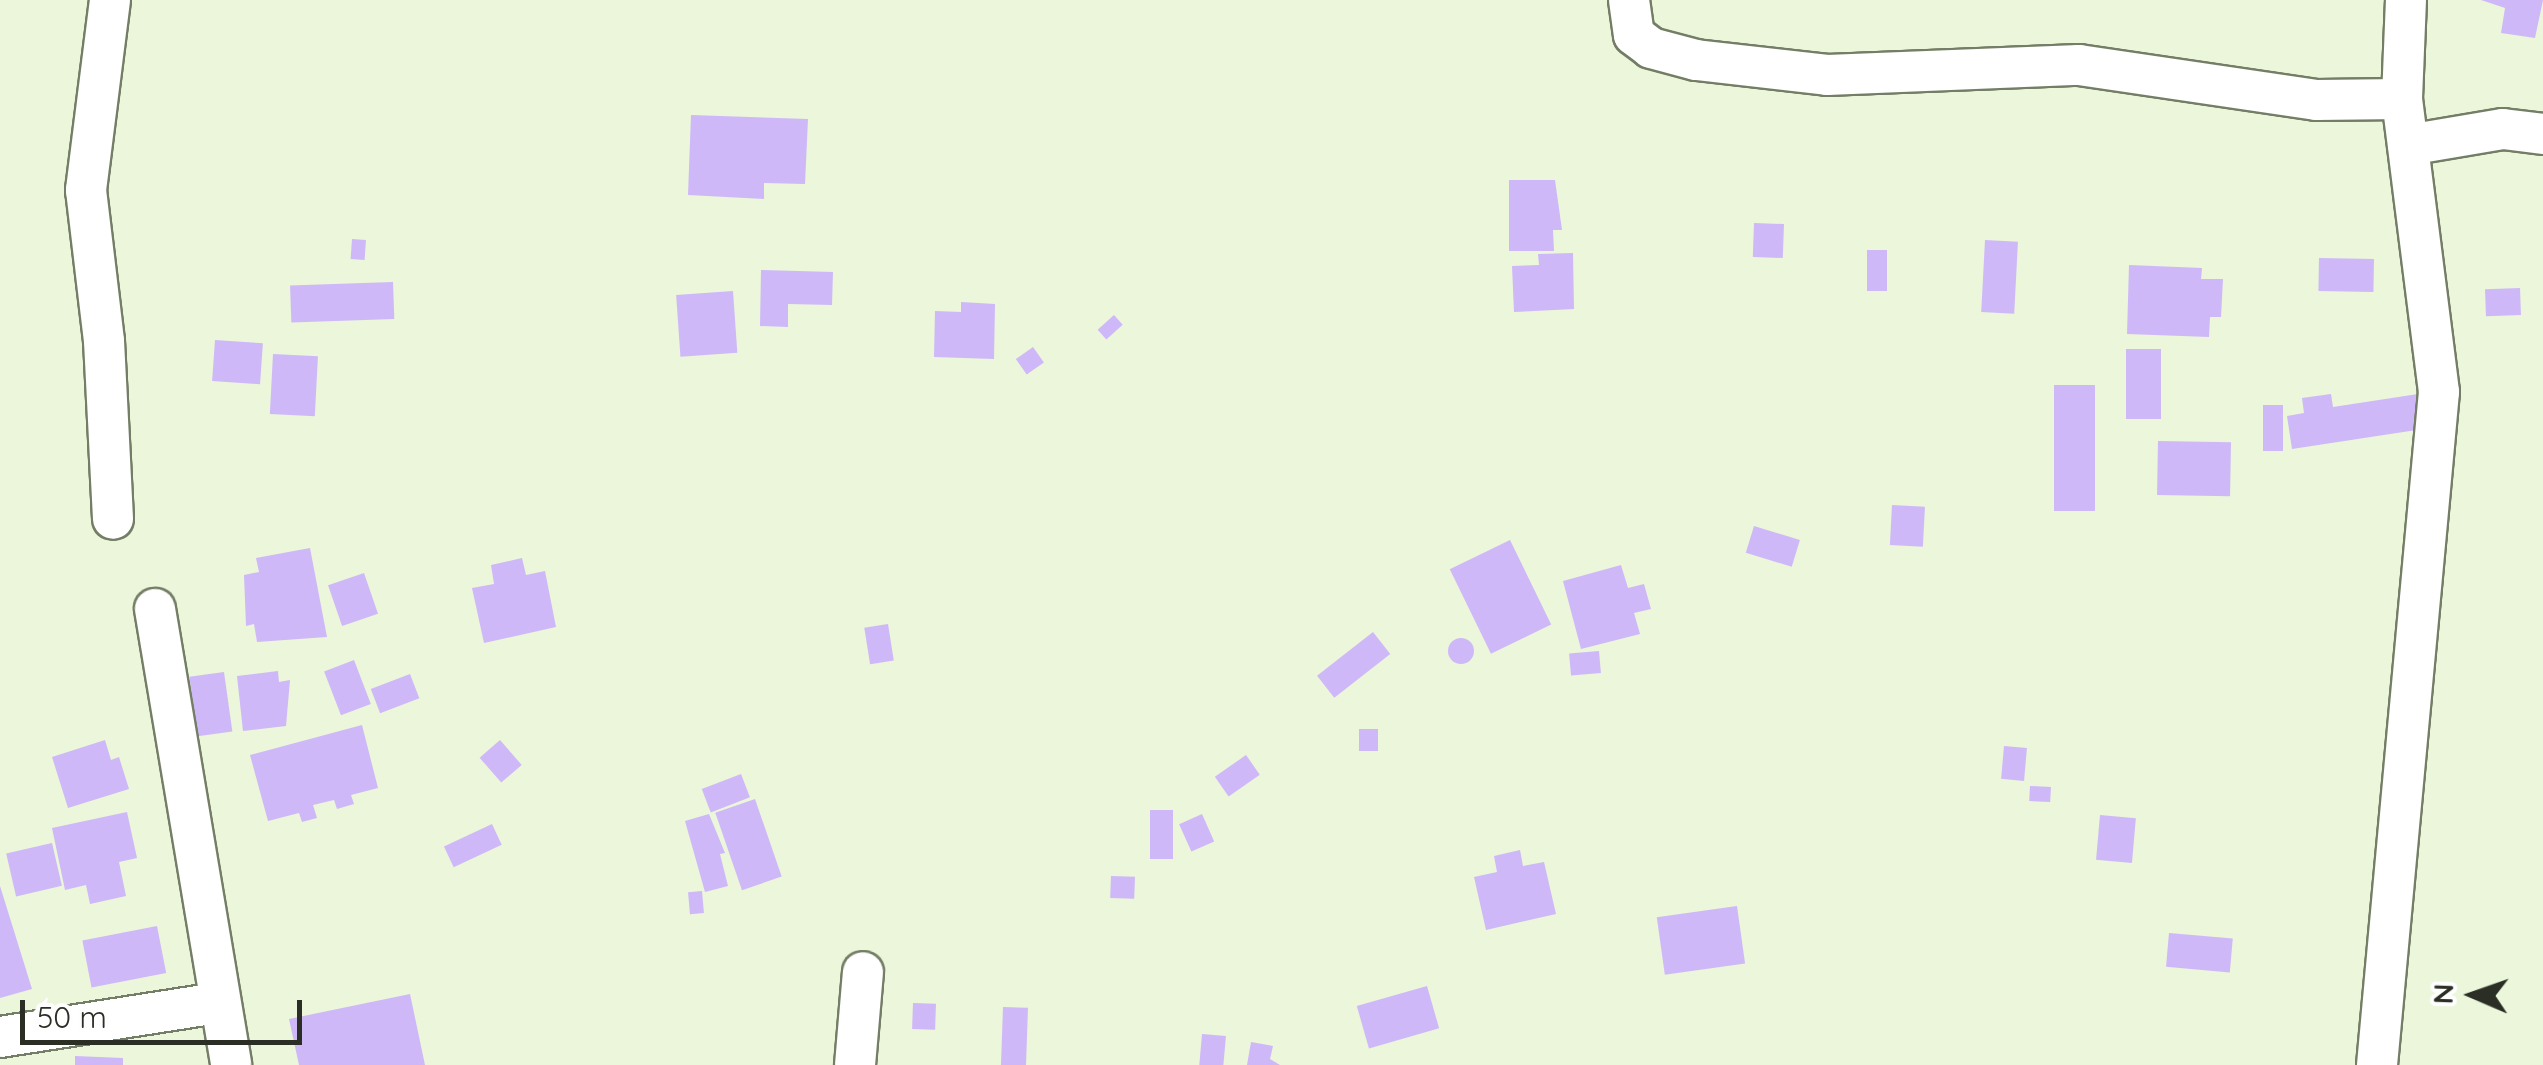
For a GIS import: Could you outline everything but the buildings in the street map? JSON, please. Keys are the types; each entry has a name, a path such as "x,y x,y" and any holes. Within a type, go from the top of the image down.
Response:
{"street":[{"path":"110,0 86,190 104,341 113,519"},
{"path":"1629,0 1634,34 1651,48 1696,60 1826,76 2078,65 2316,100 2402,98"},
{"path":"2377,1065 2439,392 2402,98 2406,0"},
{"path":"2408,145 2504,129 2543,134"},
{"path":"155,609 231,1065"},
{"path":"856,1065 863,972"},
{"path":"0,1037 218,1003"}]}
